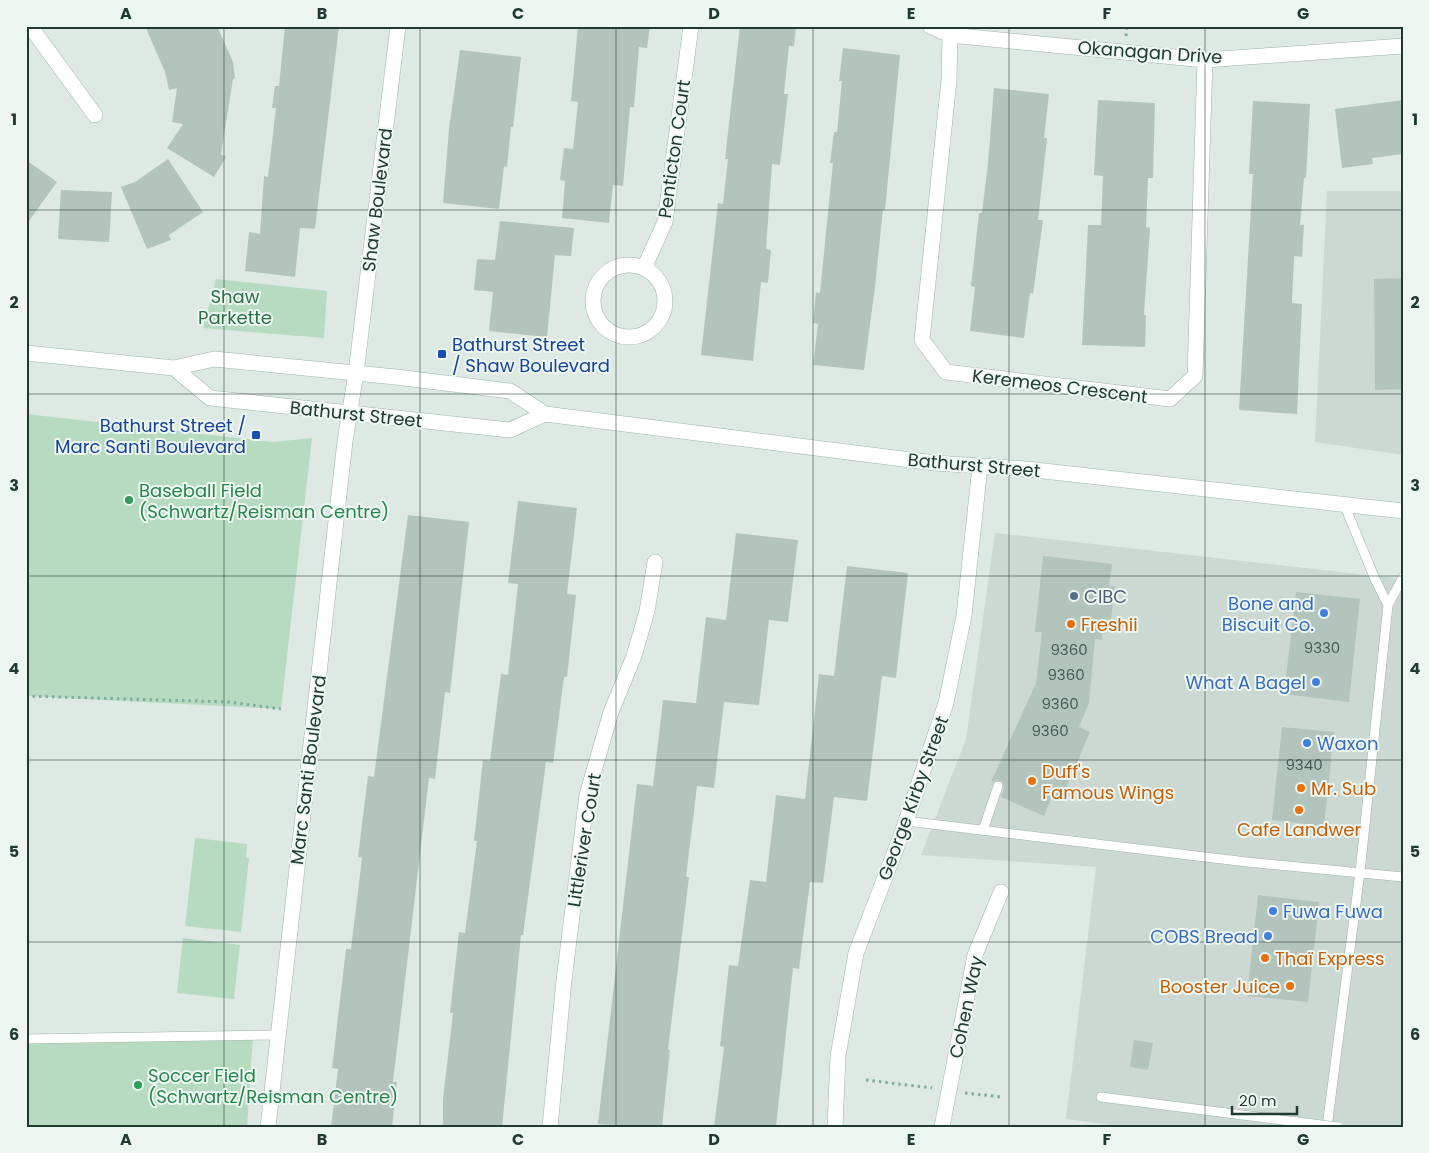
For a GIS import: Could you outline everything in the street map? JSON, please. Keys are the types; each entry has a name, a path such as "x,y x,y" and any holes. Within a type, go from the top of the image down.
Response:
{"street":[{"path":"30,26 95,114"},
{"name":"Shaw Boulevard","path":"350,414 398,26"},
{"name":"Penticton Court","path":"644,268 665,222 691,26"},
{"name":"Okanagan Drive","path":"930,26 950,35 1205,60 1403,46"},
{"name":"Keremeos Crescent","path":"950,35 949,80 922,340 946,372 1170,399 1195,376 1205,60"},
{"path":"632,264 644,268 654,274 661,284 665,295 665,307 661,318 649,331 632,337 620,336 609,332 594,313 592,301 594,289 609,270 620,265 632,264"},
{"name":"Bathurst Street","path":"26,353 174,368 214,359 510,390 545,414 935,463 980,466 1403,511"},
{"name":"Bathurst Street","path":"174,368 210,398 510,430 545,414"},
{"name":"Marc Santi Boulevard","path":"268,1127 277,1035 350,414"},
{"name":"George Kirby Street","path":"835,1127 838,1056 856,953 906,820 946,703 964,616 980,466"},
{"name":"Littleriver Court","path":"550,1127 564,980 587,795 611,712 634,656 647,611 655,562"},
{"name":"Cohen Way","path":"942,1127 975,955 1001,892"}],"lane":[{"path":"1344,504 1375,579 1388,605"},
{"path":"1327,1127 1360,872 1388,605 1403,578"},
{"path":"983,830 998,786"},
{"path":"906,820 1247,862 1403,877"},
{"path":"26,1039 277,1035"},
{"path":"1101,1097 1338,1127"}],"path":[{"path":"26,696 229,702 281,709"},
{"path":"866,1080 1002,1097"}],"shaded area":[{"path":"1327,191 1403,191 1403,455 1315,442"},
{"path":"995,533 1403,579 1403,1127 1126,1127 1066,1119 1096,867 921,855 966,739"}],"green space":[{"name":"Shaw Parkette","path":"216,279 327,291 324,338 203,328"},
{"path":"26,414 273,442 312,438 281,709 26,696"},
{"path":"195,838 247,844 246,858 249,858 241,932 185,926"},
{"path":"183,938 240,945 234,999 177,993"},
{"name":"Soccer Field (Schwartz/Reisman Centre)","path":"253,1036 247,1127 26,1127 26,1044"}],"building":[{"path":"145,26 217,26 233,62 235,78 233,79 221,154 226,157 214,177 167,148 183,124 172,122 177,88 169,90 165,72"},
{"path":"285,26 339,26 315,229 300,228 295,277 245,271 249,232 260,234 264,176 268,177 276,108 272,108 275,86 279,86"},
{"path":"578,26 650,26 647,48 639,47 634,107 630,107 623,186 613,185 609,223 562,218 565,181 560,180 564,148 573,149 578,102 571,101"},
{"path":"740,26 796,26 794,46 789,46 784,94 788,94 780,165 772,164 766,249 771,250 768,283 761,282 753,361 701,355 718,203 723,204 728,159 725,159"},
{"path":"843,48 900,55 885,210 883,209 864,370 813,365 818,324 813,323 816,292 820,293 833,163 830,163 834,132 837,132 842,81 839,81"},
{"path":"460,50 521,57 513,127 511,127 507,167 504,166 499,209 443,203 449,129"},
{"path":"994,88 1049,94 1044,138 1047,138 1038,220 1043,220 1033,294 1030,293 1024,338 970,331 975,287 971,286 979,213 982,213 988,163"},
{"path":"1098,100 1155,103 1153,178 1148,178 1146,227 1150,228 1144,315 1146,315 1145,347 1082,345 1088,225 1101,225 1103,176 1094,175"},
{"path":"1403,100 1403,154 1372,158 1373,164 1342,168 1335,109"},
{"path":"1253,101 1310,104 1306,178 1304,178 1300,225 1304,225 1302,257 1294,256 1292,303 1302,304 1297,414 1239,410 1253,174 1249,174"},
{"path":"168,159 203,212 169,235 171,240 147,249 121,187 135,182"},
{"path":"26,160 57,182 26,225"},
{"path":"61,190 112,192 109,242 58,239"},
{"path":"500,221 574,228 571,256 555,255 547,337 489,331 493,292 474,290 477,259 495,260"},
{"path":"1403,278 1403,389 1375,390 1374,279"},
{"path":"518,501 577,508 567,594 576,595 567,677 564,677 553,763 546,762 523,935 521,935 502,1127 443,1127 443,1099 453,1013 450,1013 459,932 465,933 477,841 474,841 483,760 490,761 501,674 508,675 518,584 508,583"},
{"path":"408,515 469,522 450,693 445,692 435,779 429,778 393,1082 397,1082 392,1127 331,1127 338,1069 332,1068 346,949 351,949 362,858 358,857 368,776 374,777"},
{"path":"736,533 798,540 788,622 769,620 759,705 724,702 714,788 697,786 686,877 689,877 668,1050 670,1050 662,1127 598,1124 637,784 653,786 663,700 696,703 706,617 726,620"},
{"path":"1043,556 1112,564 1109,586 1115,586 1111,620 1103,619 1102,640 1095,639 1089,703 1079,727 1090,732 1062,798 1053,794 1044,816 1001,797 1004,788 1003,782 997,780 991,782 1036,683 1042,632 1035,632"},
{"path":"847,566 908,573 896,678 882,676 867,801 834,797 823,883 810,882 799,969 793,968 776,1127 714,1127 724,1047 720,1046 729,965 738,966 750,880 766,882 776,795 805,799 819,674 834,676"},
{"path":"1296,592 1360,599 1349,702 1284,694"},
{"path":"1282,727 1334,732 1324,826 1272,820"},
{"path":"1258,895 1319,902 1308,1002 1247,996"},
{"path":"1134,1040 1153,1043 1148,1070 1130,1067"}],"place":[{"name":"Bathurst Street / Shaw Boulevard","path":"442,354"},
{"name":"Bathurst Street / Marc Santi Boulevard","path":"256,435"},
{"name":"Baseball Field (Schwartz/Reisman Centre)","path":"129,500"},
{"name":"CIBC","path":"1074,596"},
{"name":"Bone and Biscuit Co.","path":"1324,613"},
{"name":"Freshii","path":"1071,624"},
{"name":"What A Bagel","path":"1316,682"},
{"name":"Waxon","path":"1307,743"},
{"name":"Duff's Famous Wings","path":"1032,781"},
{"name":"Mr. Sub","path":"1301,788"},
{"name":"Cafe Landwer","path":"1299,810"},
{"name":"Fuwa Fuwa","path":"1273,911"},
{"name":"COBS Bread","path":"1268,936"},
{"name":"Thaï Express","path":"1265,958"},
{"name":"Booster Juice","path":"1290,986"},
{"name":"Soccer Field (Schwartz/Reisman Centre)","path":"138,1085"}]}
